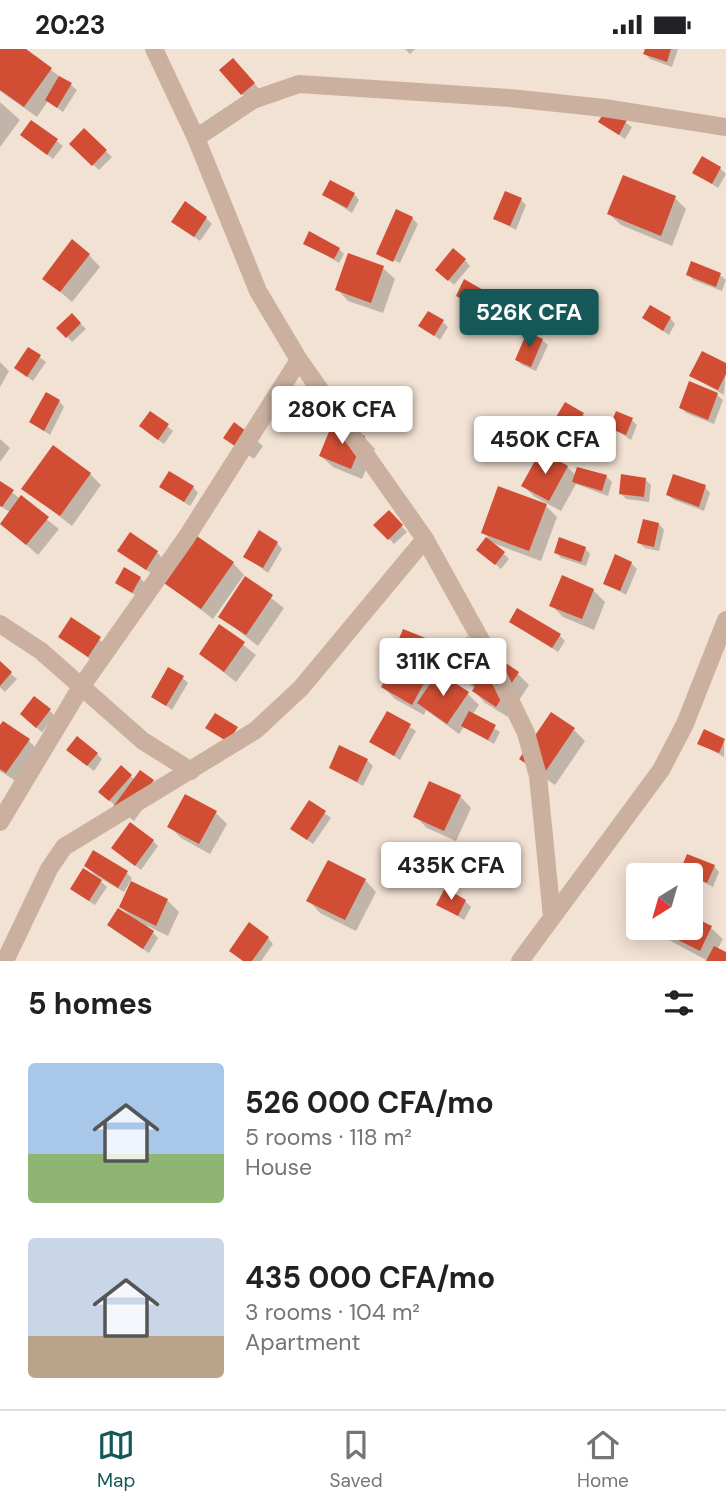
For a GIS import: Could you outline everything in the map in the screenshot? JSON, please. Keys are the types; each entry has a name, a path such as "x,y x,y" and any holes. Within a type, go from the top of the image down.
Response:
{"street":[{"path":"154,49 196,138 258,291 299,360 425,540 482,642 526,733 538,776 552,917"},
{"path":"196,138 253,100 299,84 510,98 604,108 726,127"},
{"path":"0,822 81,687 186,538 299,360"},
{"path":"5,961 48,869 64,847 256,730 301,688 425,540"},
{"path":"520,961 673,751 726,620"},
{"path":"0,624 41,651 143,741 191,771"}],"building":[{"path":"0,49 26,49 52,68 24,107 0,90"},
{"path":"645,49 671,49 667,62 643,54"},
{"path":"233,58 255,83 241,95 219,70"},
{"path":"59,76 72,83 57,108 45,100"},
{"path":"607,108 627,120 619,135 598,122"},
{"path":"31,120 58,139 47,155 20,135"},
{"path":"84,128 107,150 92,166 69,144"},
{"path":"702,156 721,167 712,184 692,173"},
{"path":"623,175 676,196 661,236 607,214"},
{"path":"330,180 355,193 347,208 322,195"},
{"path":"505,191 522,198 510,226 493,219"},
{"path":"185,201 207,217 194,237 171,222"},
{"path":"396,209 413,217 393,262 376,254"},
{"path":"309,231 340,248 334,259 303,244"},
{"path":"72,239 90,254 60,292 42,279"},
{"path":"453,248 466,259 448,281 435,270"},
{"path":"348,253 384,266 371,303 335,290"},
{"path":"691,261 721,273 716,287 686,275"},
{"path":"464,279 483,290 475,306 456,296"},
{"path":"650,305 671,317 663,331 642,318"},
{"path":"428,311 444,320 434,336 418,326"},
{"path":"72,313 81,323 66,338 56,328"},
{"path":"527,332 543,339 531,367 515,360"},
{"path":"28,347 41,355 27,377 14,368"},
{"path":"702,351 726,363 726,374 718,390 689,376"},
{"path":"689,381 718,393 708,420 679,408"},
{"path":"46,392 60,400 44,431 29,422"},
{"path":"565,402 584,413 571,433 553,422"},
{"path":"150,411 169,424 158,440 139,426"},
{"path":"616,411 633,418 626,435 609,428"},
{"path":"234,422 258,440 248,455 223,438"},
{"path":"333,422 365,436 351,469 319,456"},
{"path":"53,445 91,473 60,516 21,489"},
{"path":"541,450 568,466 549,501 521,486"},
{"path":"577,467 607,475 602,491 572,482"},
{"path":"169,471 194,486 184,502 159,487"},
{"path":"621,474 646,478 644,497 619,494"},
{"path":"673,474 706,485 699,507 666,495"},
{"path":"0,481 14,490 2,507 0,506"},
{"path":"498,486 547,504 529,551 481,533"},
{"path":"21,495 49,517 26,545 0,524"},
{"path":"389,510 403,525 388,540 373,525"},
{"path":"643,519 659,523 654,547 637,543"},
{"path":"259,530 278,542 263,568 243,557"},
{"path":"130,532 158,551 146,570 117,551"},
{"path":"194,534 234,562 201,609 161,581"},
{"path":"486,537 505,552 495,565 476,550"},
{"path":"559,537 586,547 581,562 554,553"},
{"path":"615,554 632,562 620,591 603,584"},
{"path":"124,567 141,577 132,593 115,583"},
{"path":"562,575 594,589 582,619 549,606"},
{"path":"245,576 273,595 246,635 218,617"},
{"path":"517,608 561,634 552,648 509,622"},
{"path":"71,617 101,637 88,657 58,637"},
{"path":"219,624 245,642 224,672 199,654"},
{"path":"403,629 428,639 421,656 396,646"},
{"path":"467,637 519,672 496,707 472,691 475,686 447,667"},
{"path":"398,658 428,676 412,705 381,687"},
{"path":"0,661 12,672 0,686"},
{"path":"168,667 184,676 166,706 151,697"},
{"path":"438,672 469,692 447,724 417,703"},
{"path":"34,696 51,709 36,728 20,714"},
{"path":"387,711 411,724 394,756 369,742"},
{"path":"469,711 496,725 488,740 461,726"},
{"path":"551,712 575,728 543,775 519,759"},
{"path":"215,713 238,727 228,742 205,728"},
{"path":"3,721 30,739 6,773 0,769 0,725"},
{"path":"704,729 725,739 719,753 697,744"},
{"path":"77,736 98,753 87,766 66,750"},
{"path":"339,745 368,759 357,782 329,768"},
{"path":"121,765 132,775 109,801 98,792"},
{"path":"140,770 154,780 127,817 113,807"},
{"path":"429,781 461,795 444,831 413,817"},
{"path":"185,794 217,811 199,844 167,827"},
{"path":"309,800 326,811 307,840 290,829"},
{"path":"130,822 154,840 135,866 111,848"},
{"path":"93,850 128,871 118,888 84,866"},
{"path":"687,854 715,865 707,883 704,882 704,863 683,863"},
{"path":"328,860 366,879 345,920 306,901"},
{"path":"83,868 102,880 89,901 70,889"},
{"path":"131,881 168,899 156,926 119,907"},
{"path":"445,888 466,900 458,916 436,905"},
{"path":"118,908 154,931 143,949 107,925"},
{"path":"249,922 269,937 252,961 243,961 229,951"},
{"path":"704,922 712,926 700,951 678,940 704,940"},
{"path":"714,946 726,952 726,961 706,961"}]}
